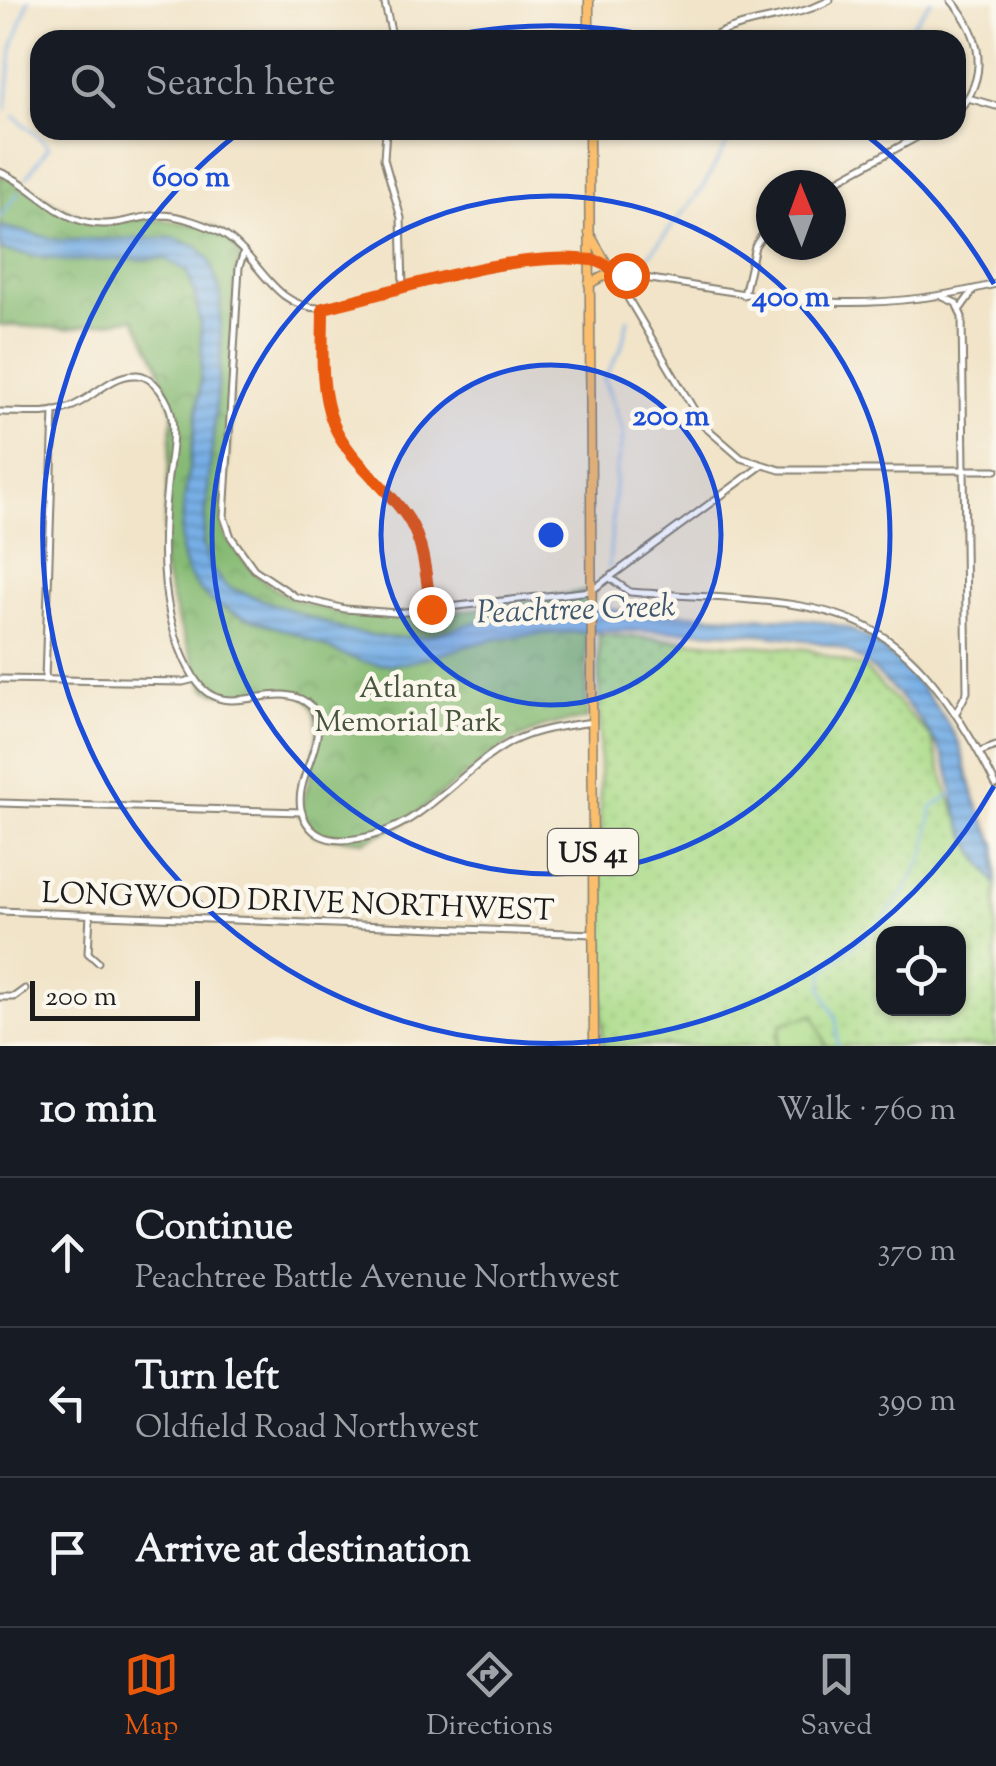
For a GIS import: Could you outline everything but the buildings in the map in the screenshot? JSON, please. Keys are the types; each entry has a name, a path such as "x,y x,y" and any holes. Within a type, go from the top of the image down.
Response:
{"main road":[{"path":"589,0 589,30"},
{"name":"US 41","path":"589,140 594,1046"},
{"path":"588,233 613,274 589,284"}],"street":[{"path":"384,0 392,30"},
{"path":"724,30 794,14 830,0"},
{"path":"951,0 972,28 978,45 978,72 966,100"},
{"path":"968,98 996,106"},
{"path":"385,140 384,159 402,218 403,287"},
{"path":"846,176 912,140"},
{"path":"0,172 55,210 80,221 114,225 171,216 219,232 244,252 286,299 304,307 323,308 403,287 532,263 589,260 613,274 744,296 845,306 943,297 996,284"},
{"path":"744,296 756,244"},
{"path":"244,252 238,267 222,491 231,537 260,576 296,597 367,612 591,591 761,466"},
{"path":"613,274 704,425 726,448 761,466 996,470"},
{"path":"957,712 967,692 960,309 974,290"},
{"path":"943,297 960,309"},
{"path":"323,308 324,387 331,418 348,450 412,526 422,553 431,609"},
{"path":"0,412 54,411 81,402 115,379 135,374 149,379 168,403 173,427 162,530 163,572 172,616 195,678 208,692 226,701 287,694 312,707 318,731 301,796 302,812 311,828 328,839 381,834 422,814 515,740 550,728 593,722"},
{"path":"46,680 54,411"},
{"path":"610,578 630,592 808,604 869,627 901,648 957,712 996,785"},
{"path":"0,679 183,682 195,678"},
{"path":"979,752 996,746"},
{"path":"0,803 302,812"},
{"name":"LONGWOOD DRIVE NORTHWEST","path":"0,911 593,934"},
{"path":"90,914 88,953 98,962"},
{"path":"0,997 14,996 26,989"}],"green space":[{"name":"Atlanta Memorial Park","path":"0,174 91,223 151,218 214,227 241,253 232,315 224,532 272,587 311,605 357,614 406,615 594,590 586,627 587,719 547,726 510,742 401,825 364,841 315,835 300,813 316,742 313,708 304,696 288,690 227,694 205,688 178,622 162,563 173,410 157,361 134,318 67,329 0,325"},
{"path":"599,635 807,649 864,668 931,737 949,796 979,861 996,859 996,1046 826,1046 813,1015 778,1033 777,1046 602,1046"},
{"path":"814,1015 826,1046 777,1046 781,1024"}],"water":[{"path":"0,226 58,240 174,238 198,247 209,259 220,291 221,354 203,544 210,568 227,587 347,631 389,638 423,637 488,619 581,609 812,620 846,627 876,643 908,670 959,743 975,800 996,845 996,884 962,827 938,747 889,686 850,653 821,643 731,632 573,632 497,639 424,659 379,664 349,657 226,610 197,588 181,550 201,375 197,305 187,271 166,259 64,261 6,251 0,249"}],"waterway":[{"path":"6,110 12,48 29,0"},
{"path":"908,30 931,0"},
{"path":"14,116 30,130"},
{"path":"26,178 49,146 42,140"},
{"path":"639,268 701,190 729,140"},
{"path":"0,217 18,193"},
{"path":"609,568 616,471 624,434 604,379 621,349 628,319"},
{"name":"Peachtree Creek","path":"609,599 609,613"},
{"path":"837,1046 837,1021 822,988 824,971 880,923 906,890 926,852 932,808 957,790"}],"route":[{"path":"431,609 422,553 412,526 400,507 348,450 331,418 324,387 323,308 438,278 544,262 594,260 613,273 626,275"}]}
